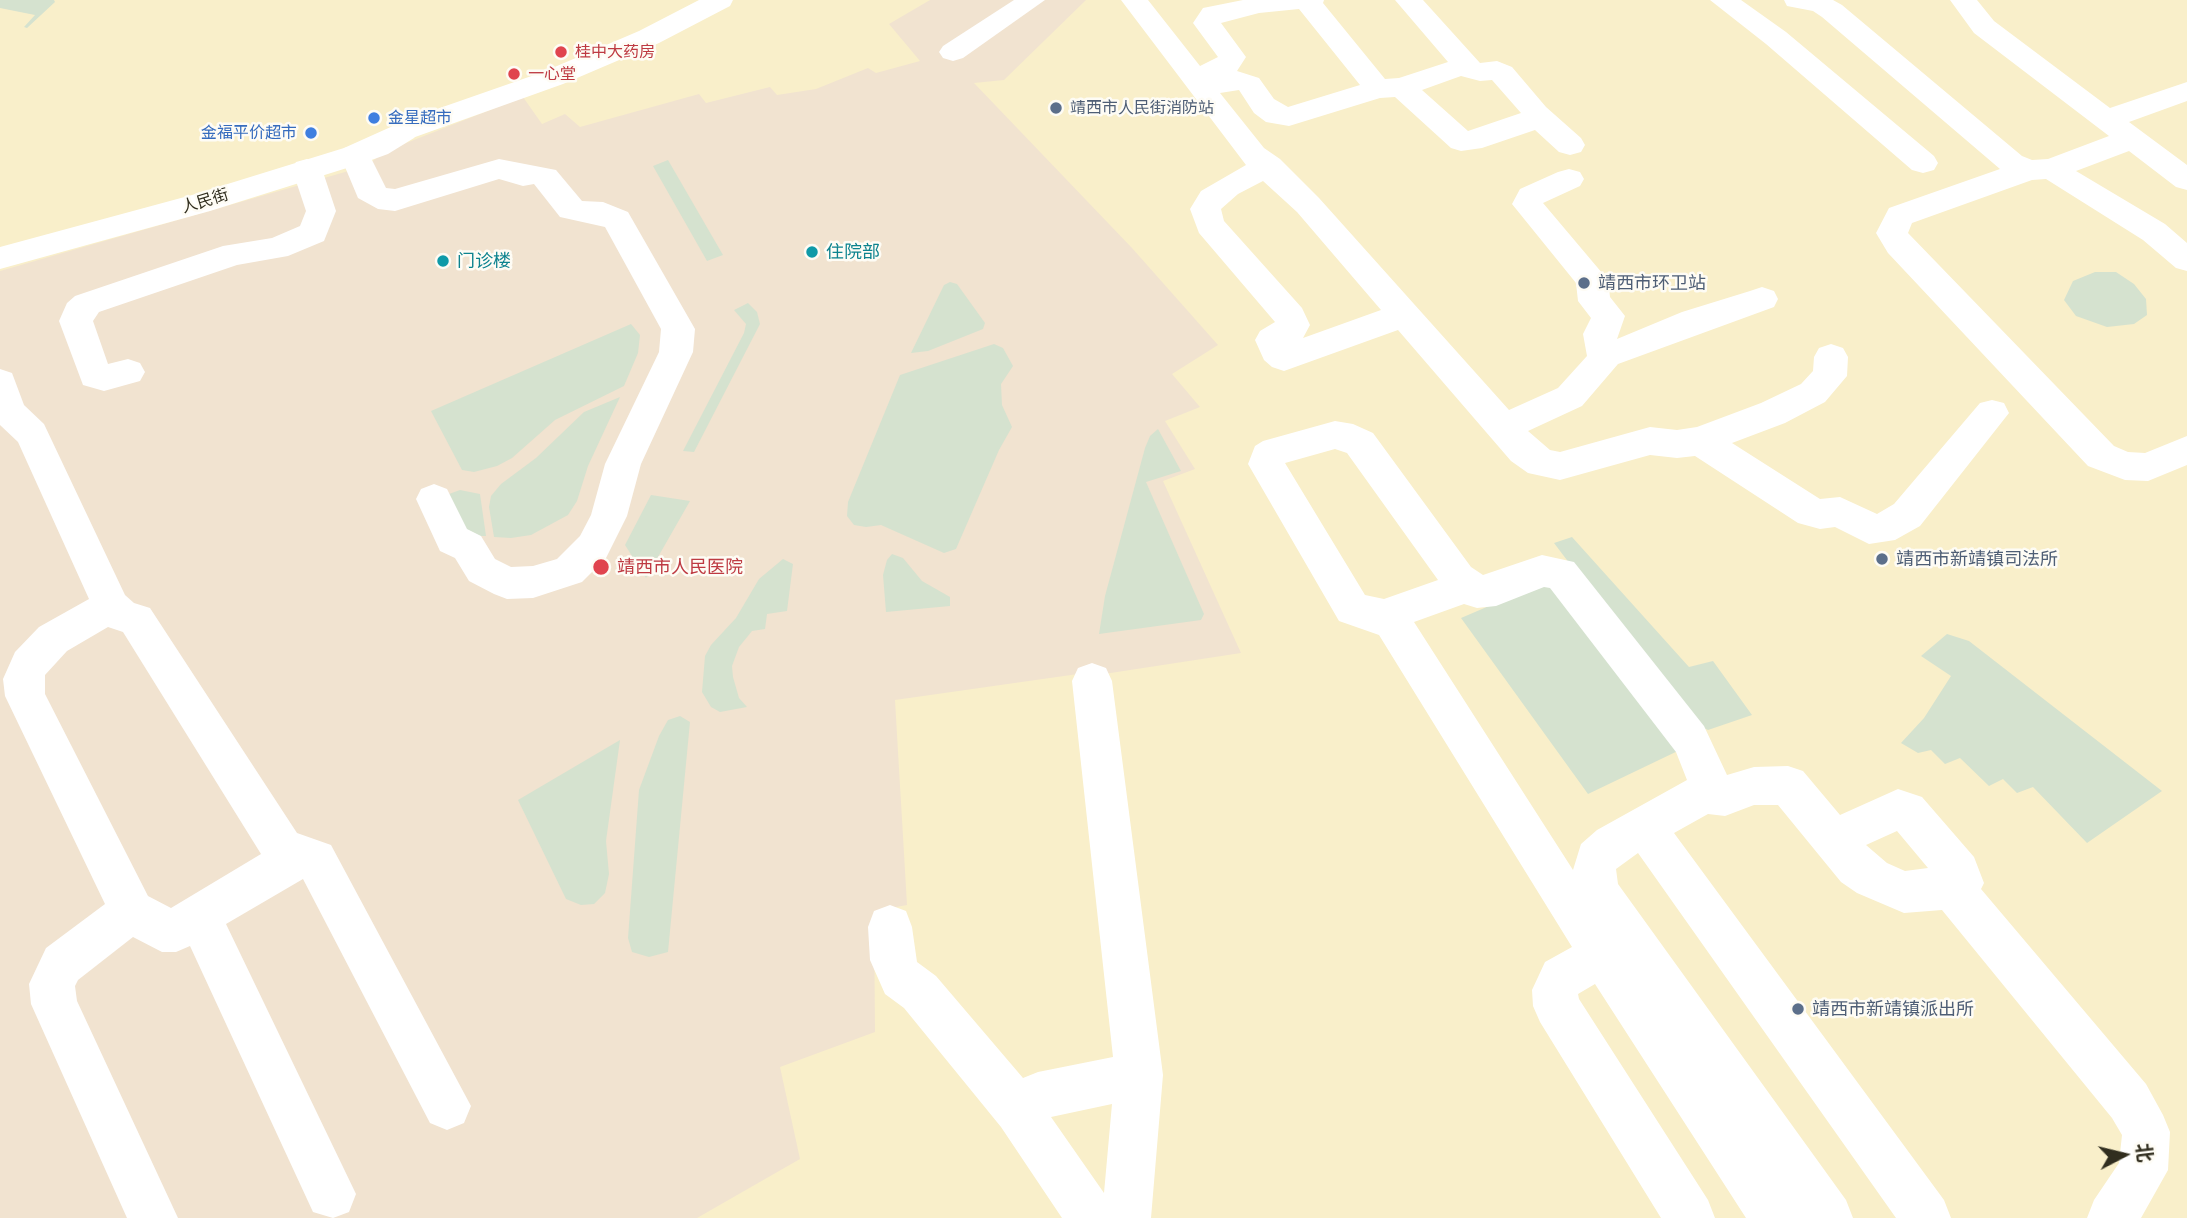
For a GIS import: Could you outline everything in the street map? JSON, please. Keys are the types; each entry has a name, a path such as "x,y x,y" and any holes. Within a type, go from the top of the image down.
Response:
{"street":[{"name":"人民街","path":"0,246 118,215 404,131 553,78 649,37 720,0"},
{"path":"953,52 1032,0"},
{"path":"1134,0 1253,155 1269,166 1308,205 1524,451 1541,463 1560,466 1650,441 1666,440 1677,444 1700,441 1773,413 1813,393 1830,376 1831,357"},
{"path":"1199,84 1230,64 1232,57 1207,23 1213,14 1258,5 1309,0 1390,88 1461,141 1472,141 1530,121 1536,114"},
{"path":"1408,0 1466,65 1480,72 1497,70 1502,73 1536,114 1570,145"},
{"path":"1723,0 1776,38 1923,163"},
{"path":"1797,0 1821,4 1832,11 2011,163 2040,169 2154,232 2187,260"},
{"path":"1963,0 1984,27 2187,180"},
{"path":"1199,84 1237,79 1249,84 1264,106 1276,115 1289,117 1466,65"},
{"path":"2107,119 2187,91"},
{"name":"人民街","path":"0,258 199,204 307,169 361,169 377,147 404,131"},
{"path":"2132,139 1900,216 1892,233 1899,245 2101,456 2125,466 2148,467 2187,450"},
{"path":"1269,166 1227,187 1212,198 1205,209 1210,225 1290,317 1293,325 1290,332 1272,340 1276,351 1284,358 1403,315"},
{"path":"128,372 104,378 95,376 76,321 79,312 88,304 234,254 278,248 300,241 313,233 321,211 307,169"},
{"path":"316,200 361,169 369,191 378,198 395,200 499,169 523,176 535,174 545,177 571,209 587,214 603,213 617,220 678,329 676,352 664,383 623,464 609,516 593,547 569,571 533,582 507,583 482,570 468,547 453,540 434,499"},
{"path":"1504,427 1577,392 1589,373 1604,359 1600,334 1609,316 1594,301 1592,280 1527,204 1531,196 1569,179"},
{"path":"1604,353 1621,351 1694,321 1762,299"},
{"path":"0,382 8,411 32,434 111,606 121,615 136,620 282,848 295,857 316,860 447,1106"},
{"path":"1700,441 1811,512 1840,512 1869,529 1882,529 1907,515 1992,413"},
{"path":"1466,587 1384,616 1360,613 1353,608 1266,464 1268,456 1276,451 1335,435 1353,438 1466,587 1477,592 1496,590 1542,571 1561,573 1690,739 1703,760 1708,780 1704,794"},
{"path":"111,606 53,639 29,664 23,679 26,696 132,911 162,930 176,930 295,857"},
{"path":"1384,616 1393,623 1585,901 1828,1218"},
{"path":"1092,681 1139,1075 1126,1218"},
{"path":"1775,1218 1603,955 1585,901 1594,875 1596,859 1612,845 1646,829 1704,794 1725,796 1754,786 1788,785 1856,867 1872,878 1904,892 1925,892 1935,887 1956,893 2129,1101 2146,1132 2143,1170 2112,1218"},
{"path":"1833,839 1898,809 1907,811 1959,872 1962,883 1956,893"},
{"path":"1646,829 1926,1218"},
{"path":"132,911 62,964 52,984 54,1004 152,1218"},
{"path":"199,917 331,1194"},
{"path":"890,927 893,960 901,978 920,992 1018,1110 1091,1218"},
{"path":"1603,955 1561,978 1555,990 1556,1006 1690,1218"},
{"path":"1018,1110 1038,1096 1139,1075"}],"shaded area":[{"name":"靖西市人民医院","path":"930,0 1086,0 1004,80 974,83 1132,248 1218,345 1172,374 1200,407 1165,421 1195,469 1163,481 1241,653 1104,674 1078,674 895,700 907,905 874,911 875,1032 780,1067 800,1159 697,1218 0,1218 0,271 366,166 386,151 523,97 542,124 565,114 580,127 699,94 706,103 770,87 777,95 816,89 868,68 876,73 920,61 889,24"}],"green space":[{"path":"0,0 55,2 27,28 24,27 35,15 0,8"},
{"path":"668,160 723,255 707,261 653,166"},
{"path":"2095,272 2116,272 2134,284 2146,299 2147,315 2134,324 2107,327 2076,316 2064,300 2073,281"},
{"path":"950,282 957,284 985,323 983,329 928,351 911,353 944,285"},
{"path":"748,303 757,312 760,324 694,452 683,451 744,333 746,324 734,310"},
{"path":"631,324 640,335 638,353 624,386 555,420 512,458 497,466 474,472 462,470 431,411"},
{"path":"994,344 1003,348 1013,366 1001,384 1002,405 1012,427 999,450 956,549 944,553 881,525 854,525 847,516 848,502 900,375"},
{"path":"620,397 588,466 577,501 568,515 531,535 494,537 489,507 491,496 501,484 536,458 584,412"},
{"path":"1158,429 1181,471 1146,482 1204,614 1201,620 1099,634 1105,596 1145,448 1150,436"},
{"path":"460,490 480,494 486,536 465,536 449,494"},
{"path":"651,495 690,501 646,578 625,545"},
{"path":"1572,537 1689,667 1713,661 1752,715 1708,730 1689,721 1554,543"},
{"path":"892,554 903,558 922,581 950,597 950,606 886,612 883,575 887,560"},
{"path":"783,559 793,564 787,611 767,614 765,629 752,631 739,647 732,666 733,677 739,698 747,707 720,712 711,707 702,692 705,656 711,645 736,618 759,579"},
{"path":"1552,579 1684,748 1588,794 1461,618"},
{"path":"1947,634 1969,641 2162,791 2087,843 2033,787 2017,793 2003,779 1989,786 1960,758 1945,764 1931,750 1918,753 1901,743 1924,718 1951,676 1921,656"},
{"path":"680,716 690,722 668,952 649,957 632,952 628,938 639,790 659,736 668,720"},
{"path":"620,740 606,841 609,874 605,893 594,904 581,905 566,899 518,800"}],"place":[{"name":"桂中大药房","path":"561,52"},
{"name":"一心堂","path":"514,74"},
{"name":"靖西市人民街消防站","path":"1056,108"},
{"name":"金星超市","path":"374,118"},
{"name":"金福平价超市","path":"311,133"},
{"name":"住院部","path":"812,252"},
{"name":"门诊楼","path":"443,261"},
{"name":"靖西市环卫站","path":"1584,283"},
{"name":"靖西市新靖镇司法所","path":"1882,559"},
{"name":"靖西市人民医院","path":"601,567"},
{"name":"靖西市新靖镇派出所","path":"1798,1009"}]}
